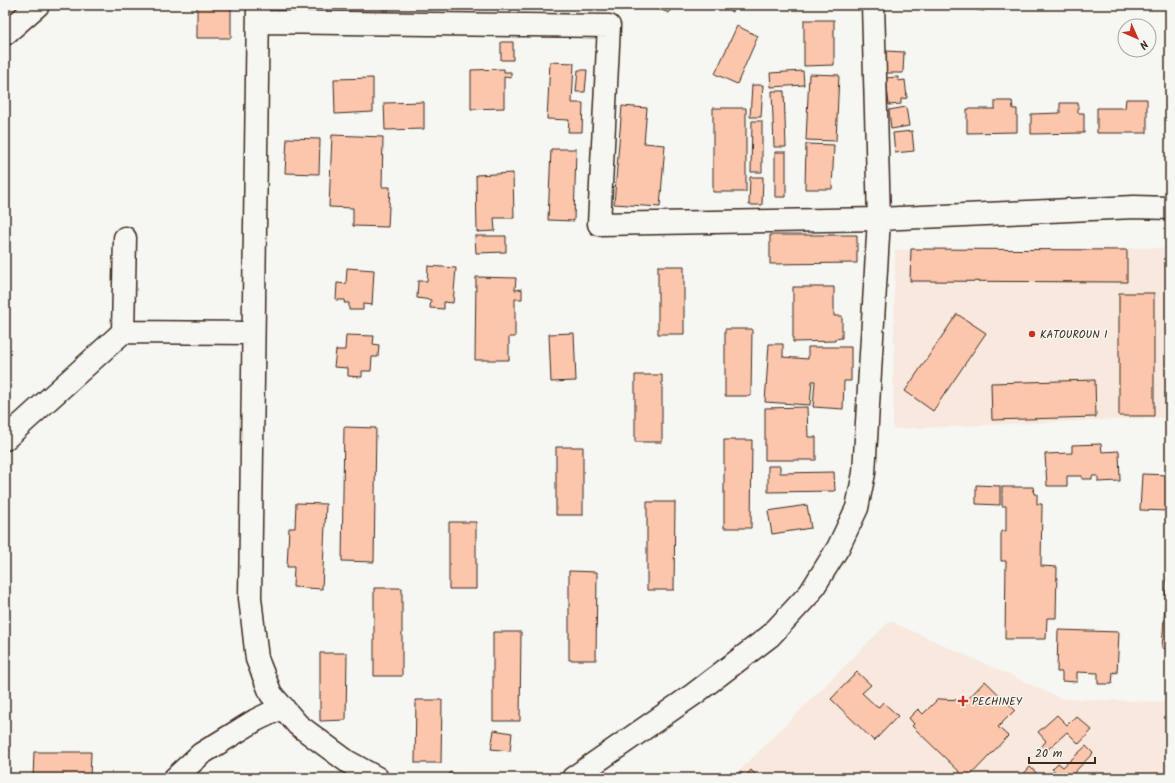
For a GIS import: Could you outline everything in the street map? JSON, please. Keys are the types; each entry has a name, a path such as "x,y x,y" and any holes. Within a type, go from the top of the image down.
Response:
{"street":[{"path":"5,34 38,5"},
{"path":"573,778 694,694 770,636 810,594 838,548 857,508 864,473 879,219 873,5"},
{"path":"377,778 348,762 298,725 271,694 257,659 250,598 258,14 609,26 599,224 879,219 1134,208 1170,208"},
{"path":"123,332 125,238"},
{"path":"5,439 123,332 253,333"},
{"path":"175,778 201,754 256,720 283,707"}],"shaded area":[{"name":"KATOUROUN I","path":"1170,248 1170,417 893,429 895,250"},
{"name":"PECHINEY","path":"890,621 1062,699 1170,702 1170,778 732,778"}],"building":[{"path":"197,5 231,5 231,38 197,38"},
{"path":"378,5 392,5 386,12"},
{"path":"649,5 672,5 669,13"},
{"path":"718,5 735,5 732,12"},
{"path":"943,5 985,5 984,11"},
{"path":"804,20 834,20 834,65 804,66"},
{"path":"737,26 758,36 737,84 715,74"},
{"path":"501,42 513,42 513,60 501,60"},
{"path":"886,51 904,52 903,73 886,73"},
{"path":"550,62 574,63 572,103 583,103 582,132 568,132 569,120 547,119"},
{"path":"504,69 504,72 511,72 511,78 504,77 504,108 471,109 471,70"},
{"path":"578,70 587,70 585,92 576,92"},
{"path":"803,71 804,85 771,87 770,73"},
{"path":"809,74 839,75 836,141 806,140"},
{"path":"898,77 898,81 905,80 907,98 901,99 901,104 889,105 886,78"},
{"path":"373,78 373,112 335,114 334,79"},
{"path":"752,85 763,85 761,117 750,117"},
{"path":"772,91 784,91 786,147 774,147"},
{"path":"1126,99 1147,99 1147,133 1097,133 1097,108 1125,108"},
{"path":"995,101 1012,101 1013,109 1017,109 1017,132 967,133 967,109 995,109"},
{"path":"424,102 424,129 385,130 384,103"},
{"path":"1060,103 1078,103 1078,113 1084,113 1084,133 1031,134 1031,114 1060,113"},
{"path":"622,106 647,108 644,143 665,145 660,207 614,204"},
{"path":"906,107 909,126 891,129 889,110"},
{"path":"713,108 746,108 746,192 713,192"},
{"path":"752,121 762,121 762,172 751,172"},
{"path":"912,131 914,151 895,153 893,133"},
{"path":"332,135 383,137 382,187 390,187 388,227 353,226 353,208 329,207"},
{"path":"287,138 320,139 319,174 285,173"},
{"path":"806,144 834,145 832,189 805,189"},
{"path":"551,149 576,149 574,221 548,220"},
{"path":"775,152 786,152 786,197 775,197"},
{"path":"513,173 514,218 494,218 495,231 477,232 476,175"},
{"path":"750,177 763,177 762,205 749,205"},
{"path":"770,235 857,235 857,263 770,264"},
{"path":"475,236 506,236 506,252 476,253"},
{"path":"911,249 1127,250 1127,282 910,281"},
{"path":"428,266 456,268 453,303 444,302 444,309 430,308 431,300 417,298 418,281 427,281"},
{"path":"658,266 684,266 684,334 658,334"},
{"path":"347,268 374,270 372,305 363,304 363,310 349,310 349,303 344,303 345,300 336,300 337,283 346,284"},
{"path":"476,277 516,278 515,290 522,289 522,299 515,299 515,337 509,337 509,360 475,360"},
{"path":"793,287 834,287 834,316 842,316 842,338 835,339 835,341 793,342"},
{"path":"1119,293 1154,293 1154,416 1119,416"},
{"path":"957,314 986,333 933,411 905,391"},
{"path":"725,329 752,329 751,396 725,396"},
{"path":"574,333 576,381 551,382 549,334"},
{"path":"346,335 374,336 373,344 379,345 378,357 372,357 371,371 362,371 362,377 348,376 348,368 334,367 336,350 345,350"},
{"path":"769,344 783,344 783,357 808,359 808,347 851,347 851,381 844,381 843,409 813,407 815,381 812,381 810,405 765,402"},
{"path":"635,375 662,375 662,442 635,442"},
{"path":"1095,380 1096,417 992,420 991,383"},
{"path":"807,407 808,437 816,437 816,460 765,460 765,408"},
{"path":"344,427 376,428 374,562 342,561"},
{"path":"724,440 752,440 751,528 724,528"},
{"path":"1101,444 1102,452 1119,451 1120,481 1098,482 1098,476 1092,476 1092,479 1082,479 1082,476 1067,476 1067,486 1047,486 1045,454 1072,453 1072,445"},
{"path":"556,447 583,447 583,515 556,515"},
{"path":"768,466 780,466 780,473 834,472 835,491 768,492"},
{"path":"1142,474 1170,475 1170,511 1140,510"},
{"path":"976,485 1000,486 1000,505 976,504"},
{"path":"1002,487 1033,487 1034,494 1037,494 1037,504 1042,504 1041,566 1057,567 1056,618 1047,618 1046,639 1005,639 1006,561 1001,561 1001,531 1006,531 1006,506 1002,506"},
{"path":"647,502 675,502 674,590 647,590"},
{"path":"296,503 326,504 322,589 293,587 294,567 287,567 289,528 295,528"},
{"path":"807,505 811,528 772,534 768,511"},
{"path":"449,522 476,522 476,589 449,589"},
{"path":"569,571 597,572 596,660 569,660"},
{"path":"1167,573 1170,573 1170,649 1162,648"},
{"path":"374,588 402,588 402,676 374,676"},
{"path":"1058,630 1119,632 1117,673 1113,672 1112,684 1098,684 1098,673 1077,672 1077,682 1062,681 1062,672 1057,672"},
{"path":"493,632 521,632 520,721 493,721"},
{"path":"320,653 347,653 346,720 320,721"},
{"path":"857,672 871,685 862,693 878,708 883,702 898,716 874,741 831,699"},
{"path":"985,681 1015,710 998,727 1008,736 968,778 966,778 912,726 914,724 909,718 918,709 923,714 938,699 967,700"},
{"path":"416,700 442,700 441,763 415,763"},
{"path":"1057,715 1067,725 1076,716 1092,730 1079,744 1067,732 1046,751 1042,746 1046,741 1038,732"},
{"path":"494,730 512,733 510,751 491,749"},
{"path":"1086,746 1093,753 1069,778 1058,778 1060,776 1052,769 1058,763 1063,767"},
{"path":"34,752 91,752 90,778 33,778"},
{"path":"1030,767 1042,778 1020,778"},
{"path":"751,770 759,778 733,778 740,771 745,777"},
{"path":"450,772 464,778 447,778"}],"place":[{"name":"KATOUROUN I","path":"1032,334"},
{"name":"PECHINEY","path":"963,701"}]}
